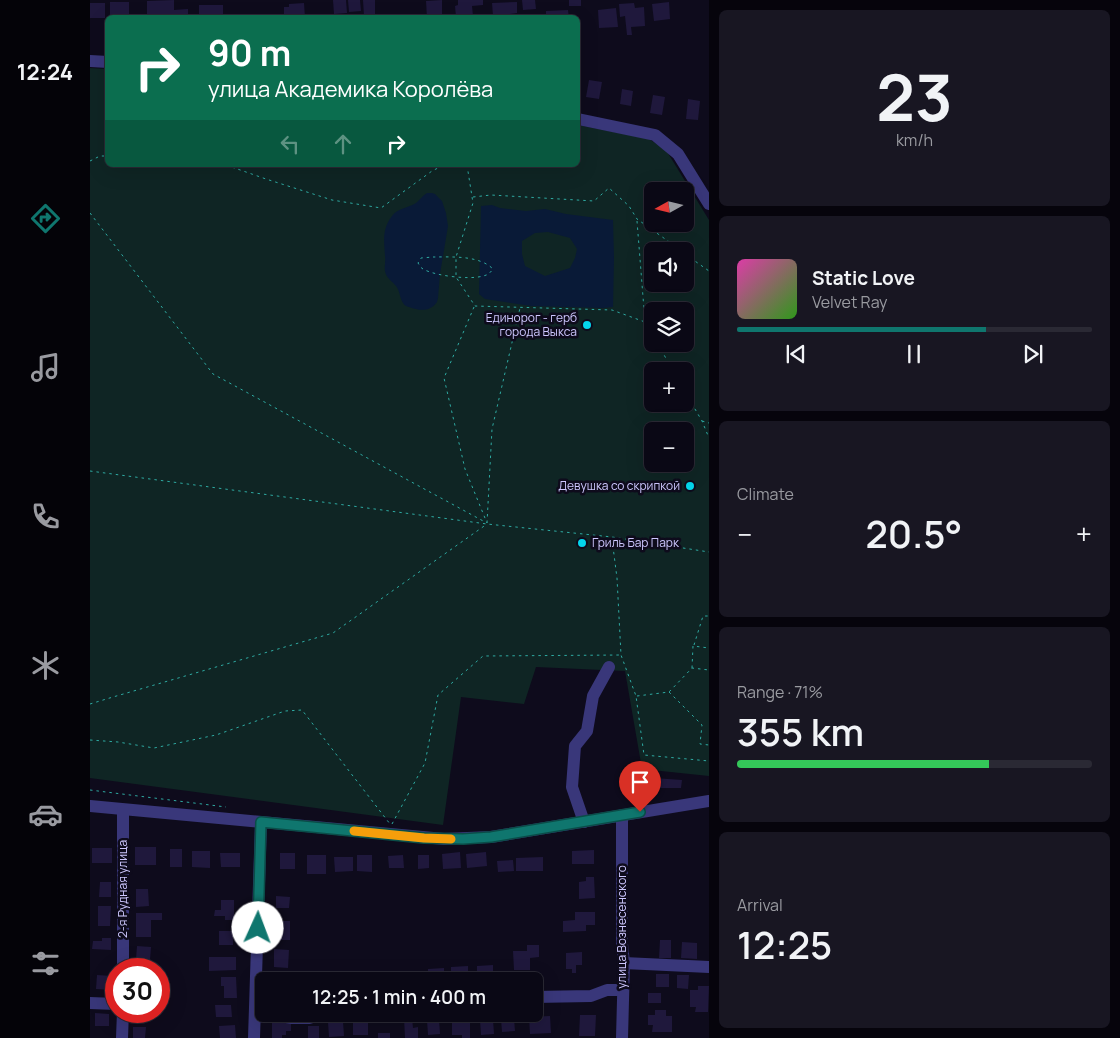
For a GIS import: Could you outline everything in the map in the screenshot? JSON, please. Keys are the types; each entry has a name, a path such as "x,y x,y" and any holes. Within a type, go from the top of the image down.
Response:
{"street":[{"path":"90,61 105,62"},
{"path":"580,119 655,135 678,154 709,204"},
{"path":"584,822 572,787 575,746 587,731 593,696 609,667"},
{"path":"90,806 444,839 491,837 709,801"},
{"name":"2-я Рудная улица","path":"123,810 123,958"},
{"name":"улица Вознесенского","path":"622,815 622,944 624,963 622,1038"},
{"path":"256,972 261,822"},
{"path":"624,963 709,967"},
{"path":"543,997 591,996 607,990 623,990"},
{"path":"90,1003 105,1004"},
{"path":"254,1038 255,1017"},
{"path":"122,1038 123,1023"}],"path":[{"path":"90,161 100,156 105,156"},
{"path":"232,167 332,200 381,208 440,167"},
{"path":"467,167 473,203 456,257 456,277 475,306"},
{"path":"472,197 491,195 594,201 609,188 629,206 637,219 669,242"},
{"path":"90,213 213,374 487,524"},
{"path":"637,219 644,309"},
{"path":"456,257 471,259 489,265 493,269 490,273 483,276 456,277 433,273 421,268 418,263 422,258 456,257"},
{"path":"694,260 709,271"},
{"path":"475,306 444,378 465,469 487,524"},
{"path":"475,306 612,310 644,322"},
{"path":"487,524 492,429 520,307"},
{"path":"694,407 709,438"},
{"path":"702,421 709,423"},
{"path":"90,471 709,552"},
{"path":"90,704 333,634 487,524"},
{"path":"612,538 617,578 621,655 636,696 644,755 709,762"},
{"path":"636,696 669,692 692,668 693,646 703,616 709,616"},
{"path":"693,646 709,648"},
{"path":"90,740 154,748 216,735 285,711 302,710 391,826 425,763 438,695 483,656 621,655"},
{"path":"692,668 709,670"},
{"path":"669,692 702,725 700,744 709,745"},
{"path":"90,790 226,808"}],"green space":[{"path":"90,68 105,69 105,167 580,167 580,125 649,139 666,150 686,182 644,182 644,232 694,232 694,196 709,220 709,776 642,769 625,671 536,667 524,704 461,697 443,825 90,778"}],"water":[{"path":"427,193 435,194 442,201 448,226 437,302 431,308 421,310 404,305 397,288 387,276 384,235 394,213 416,203"},
{"path":"492,205 500,208 526,211 545,209 566,214 613,220 613,307 531,306 485,299 479,294 481,206","holes":["548,232 570,238 577,249 570,268 545,276 525,266 522,254 522,241 535,233"]}],"building":[{"path":"174,0 174,10 188,9 188,15 147,15 147,1"},
{"path":"333,0 346,0 347,13 334,14"},
{"path":"348,0 360,0 361,11 349,12"},
{"path":"363,0 375,0 375,15 364,15"},
{"path":"442,0 442,15 427,15 426,1"},
{"path":"458,0 483,0 483,5 472,6 473,15 456,15 455,6 458,5"},
{"path":"522,0 535,0 536,9 523,10"},
{"path":"569,0 581,0 581,6 569,6"},
{"path":"110,2 129,2 129,15 110,15"},
{"path":"517,2 517,13 493,15 492,3"},
{"path":"669,2 670,19 654,21 652,4"},
{"path":"90,3 105,3 105,18 90,18"},
{"path":"304,3 305,15 284,15 284,7 289,7 289,4"},
{"path":"634,3 635,8 644,7 645,26 631,27 632,35 627,35 625,16 620,17 619,4"},
{"path":"199,5 223,5 223,15 199,15"},
{"path":"616,8 618,27 599,28 598,10"},
{"path":"568,10 569,15 546,15 546,11"},
{"path":"589,80 602,82 599,99 586,97"},
{"path":"622,89 633,91 631,106 620,104"},
{"path":"653,95 665,97 662,115 650,113"},
{"path":"688,99 700,101 698,120 686,119"},
{"path":"654,778 682,780 681,788 655,788"},
{"path":"135,847 156,847 156,865 135,865"},
{"path":"92,848 112,848 112,863 92,863"},
{"path":"170,849 182,849 182,867 170,867"},
{"path":"594,850 594,864 572,864 572,851"},
{"path":"192,851 210,851 210,868 192,867"},
{"path":"460,852 461,868 443,869 442,854"},
{"path":"486,852 487,866 467,868 466,854"},
{"path":"220,853 240,853 240,867 221,867"},
{"path":"280,853 295,853 295,869 280,869"},
{"path":"307,855 326,855 326,874 307,874"},
{"path":"357,855 372,855 372,872 357,871"},
{"path":"403,855 404,868 389,868 388,856"},
{"path":"418,855 429,855 429,868 418,869"},
{"path":"334,857 353,857 353,871 335,872"},
{"path":"543,857 543,871 516,871 516,858"},
{"path":"513,860 514,871 498,872 497,861"},
{"path":"586,877 594,877 595,898 579,899 579,882 586,881"},
{"path":"100,882 111,882 111,897 99,897"},
{"path":"136,889 148,889 149,906 136,907"},
{"path":"276,896 290,897 289,908 276,908"},
{"path":"221,900 234,900 234,920 225,920 225,916 214,916 215,910 221,910"},
{"path":"98,906 111,906 110,926 98,926"},
{"path":"575,912 595,912 595,925 586,925 586,931 563,932 563,921 575,920"},
{"path":"136,913 162,913 162,920 151,920 151,937 136,937"},
{"path":"275,921 290,921 290,940 275,940"},
{"path":"219,931 233,931 233,945 219,945"},
{"path":"102,938 111,938 111,950 92,949 93,941 102,941"},
{"path":"660,940 671,940 671,958 659,958"},
{"path":"682,942 697,943 697,959 681,958"},
{"path":"527,945 539,945 539,957 530,958 530,970 514,970 513,951 527,951"},
{"path":"137,946 151,947 150,958 136,958"},
{"path":"274,949 289,950 288,968 274,967"},
{"path":"582,952 582,965 576,965 576,973 572,973 572,969 566,969 566,953"},
{"path":"209,957 236,957 236,970 209,971"},
{"path":"493,965 493,972 477,972 477,966"},
{"path":"468,966 468,972 451,972 451,967"},
{"path":"444,968 444,972 428,972 428,969"},
{"path":"656,974 669,974 669,987 656,987"},
{"path":"97,975 105,976 105,990 96,989"},
{"path":"677,975 689,975 688,989 677,988"},
{"path":"221,977 236,977 237,998 224,998 224,986 221,986"},
{"path":"698,986 709,986 708,1012 695,1012 696,1007 690,1007 690,990 698,990"},
{"path":"648,993 661,993 661,1003 648,1003"},
{"path":"215,1005 231,1005 232,1017 216,1017"},
{"path":"655,1010 666,1010 666,1016 672,1016 672,1032 652,1032 653,1025 648,1025 648,1015 655,1015"},
{"path":"95,1013 105,1014 105,1023 109,1023 109,1026 95,1026"},
{"path":"580,1015 596,1015 595,1036 579,1036"},
{"path":"543,1016 550,1016 551,1033 530,1034 529,1022 543,1022"},
{"path":"328,1022 343,1022 344,1036 329,1037"},
{"path":"353,1022 368,1022 368,1035 353,1035"},
{"path":"404,1022 412,1022 413,1028 418,1027 418,1038 405,1038"},
{"path":"427,1022 439,1022 440,1034 428,1035"},
{"path":"452,1022 470,1022 470,1038 462,1038 462,1035 452,1035"},
{"path":"480,1022 493,1022 494,1034 481,1035"},
{"path":"501,1022 514,1022 515,1031 502,1032"},
{"path":"272,1023 291,1023 291,1031 286,1031 286,1035 282,1035 282,1038 272,1038"},
{"path":"235,1025 236,1038 220,1038 219,1026"},
{"path":"308,1026 319,1026 319,1038 308,1038"},
{"path":"133,1027 146,1027 145,1038 133,1038"},
{"path":"378,1033 390,1033 390,1038 378,1038"}],"slow traffic":[{"path":"354,831 451,839"}],"place":[{"name":"Единорог - герб города Выкса","path":"587,325"},
{"name":"Девушка со скрипкой","path":"690,486"},
{"name":"Гриль Бар Парк","path":"582,543"}],"route":[{"path":"258,928 261,822 424,838 463,839 491,837 640,812"}]}
